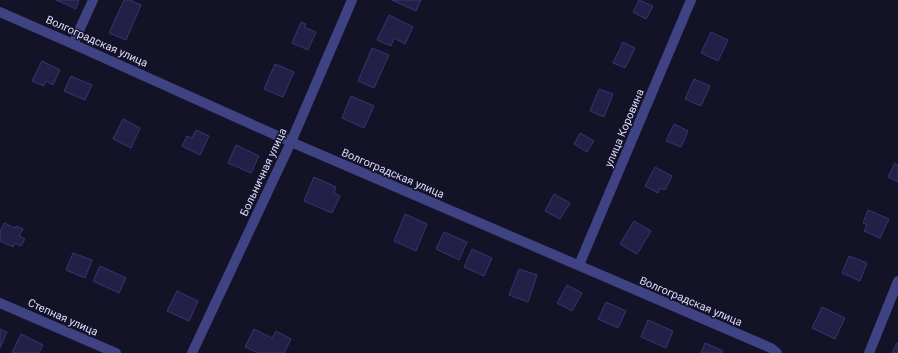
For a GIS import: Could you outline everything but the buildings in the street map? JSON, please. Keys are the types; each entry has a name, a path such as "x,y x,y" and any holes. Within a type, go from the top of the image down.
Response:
{"street":[{"path":"74,44 93,0"},
{"name":"Больничная улица","path":"192,353 291,142 352,0"},
{"name":"улица Коровина","path":"579,265 692,0"},
{"name":"Волгоградская улица","path":"0,12 291,142 771,348 777,353"},
{"path":"869,353 898,281"},
{"name":"Степная улица","path":"0,303 116,353"}]}
